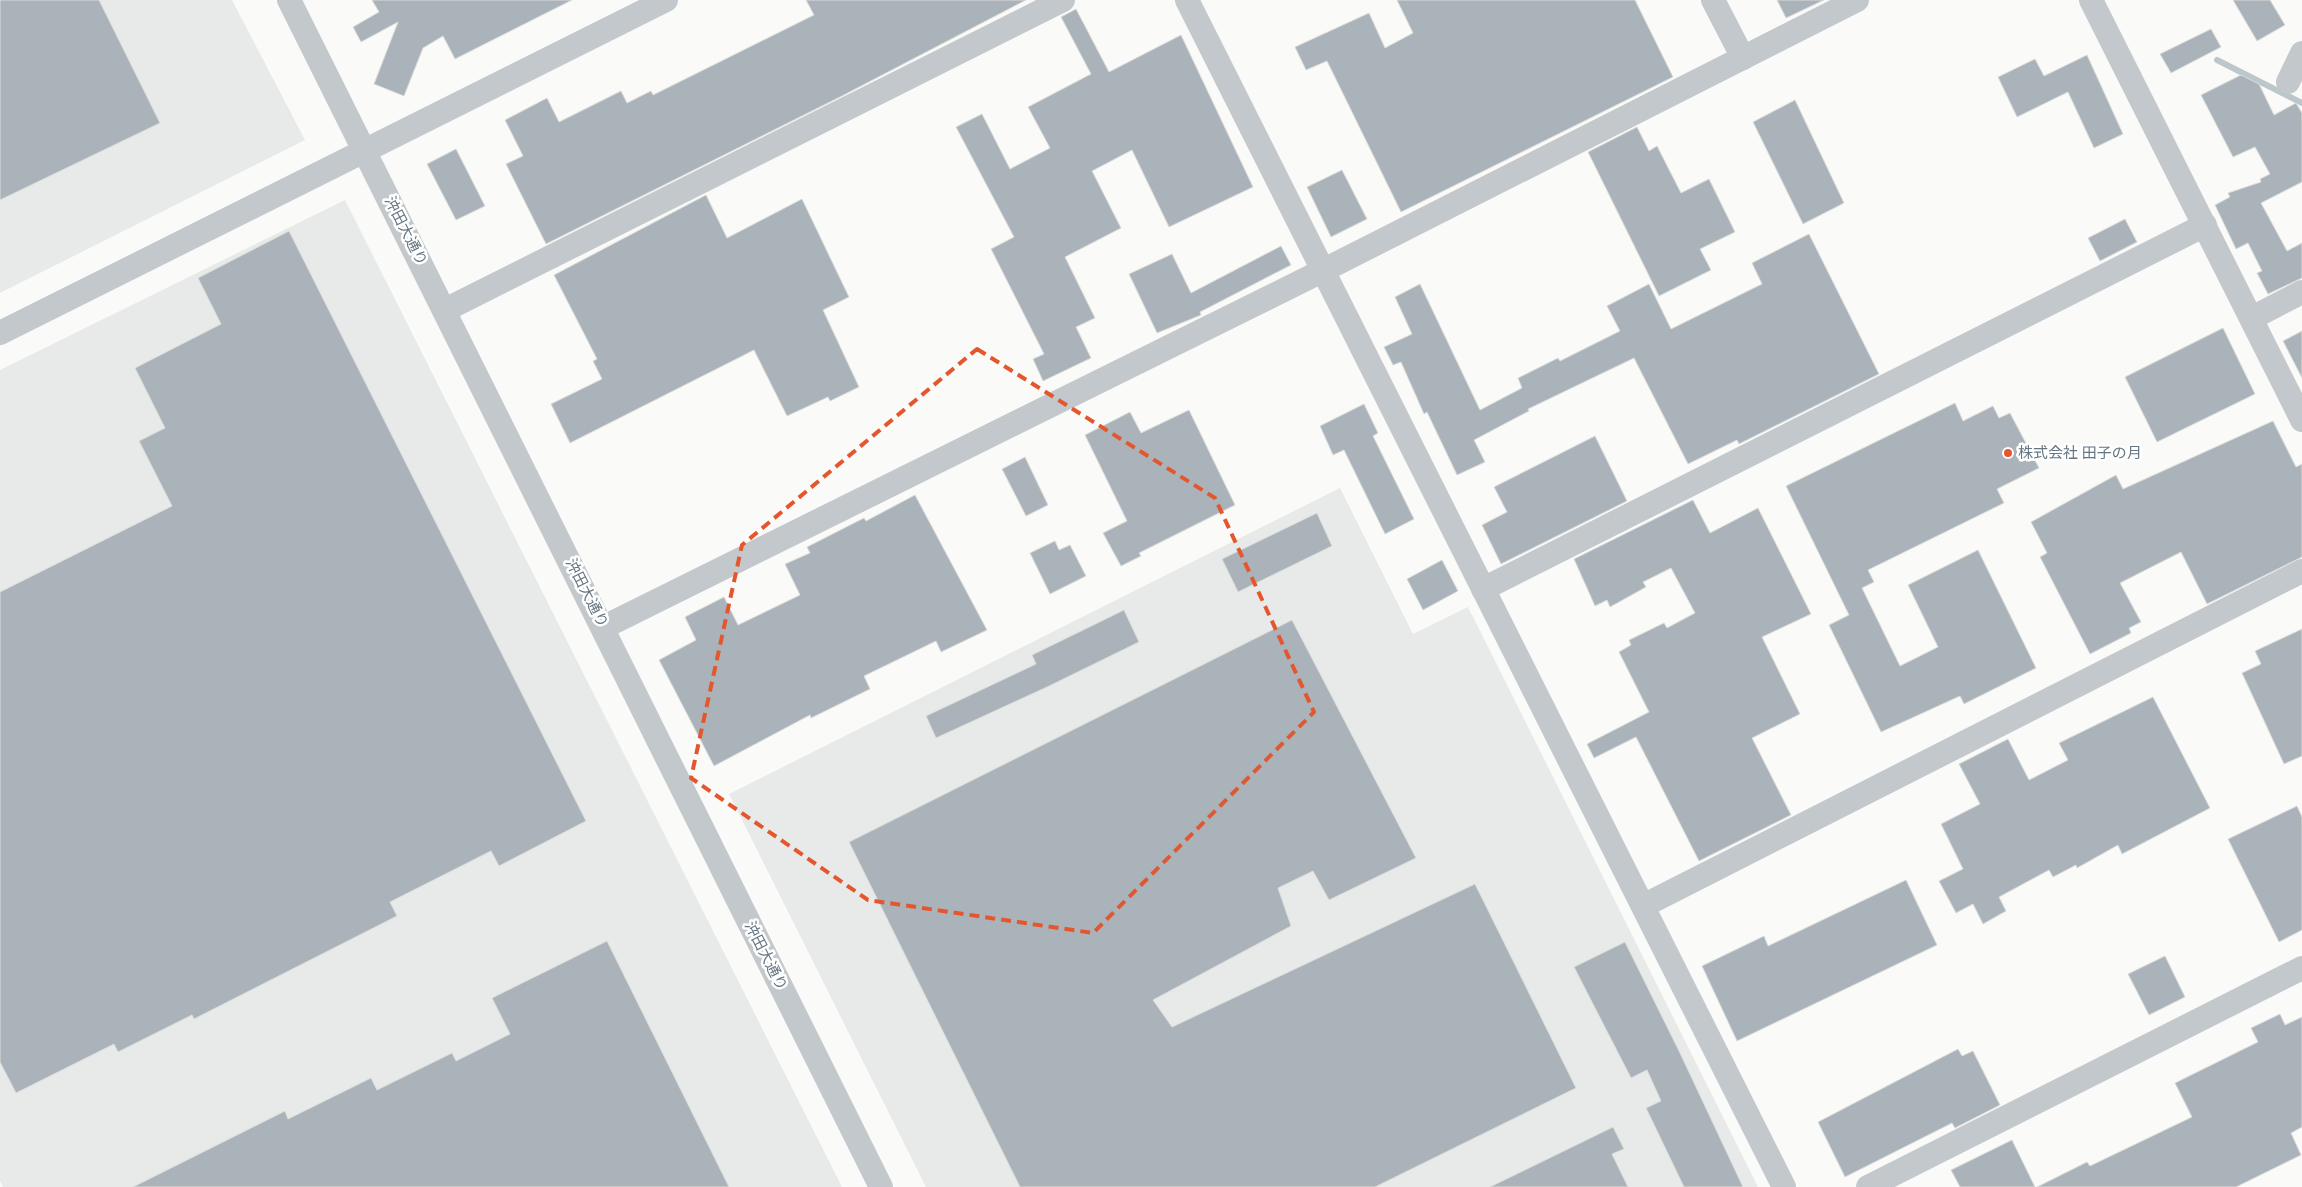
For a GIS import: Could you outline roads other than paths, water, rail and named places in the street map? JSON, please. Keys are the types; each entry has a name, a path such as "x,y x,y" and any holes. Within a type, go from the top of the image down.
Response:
{"street":[{"name":"沖田大通り","path":"289,0 604,627 881,1187"},
{"path":"0,334 666,0"},
{"path":"445,310 1064,0"},
{"path":"1187,0 1784,1187"},
{"path":"1713,0 1743,58"},
{"path":"604,627 1322,271 1857,0"},
{"path":"2091,0 2302,418"},
{"path":"2288,82 2302,53"},
{"path":"1482,589 2205,226"},
{"path":"2252,318 2302,292"},
{"path":"1643,906 2302,572"},
{"path":"1868,1187 2302,968"}],"waterway":[{"path":"2217,60 2302,103"}],"place":[{"name":"株式会社 田子の月","path":"2008,453"}]}
